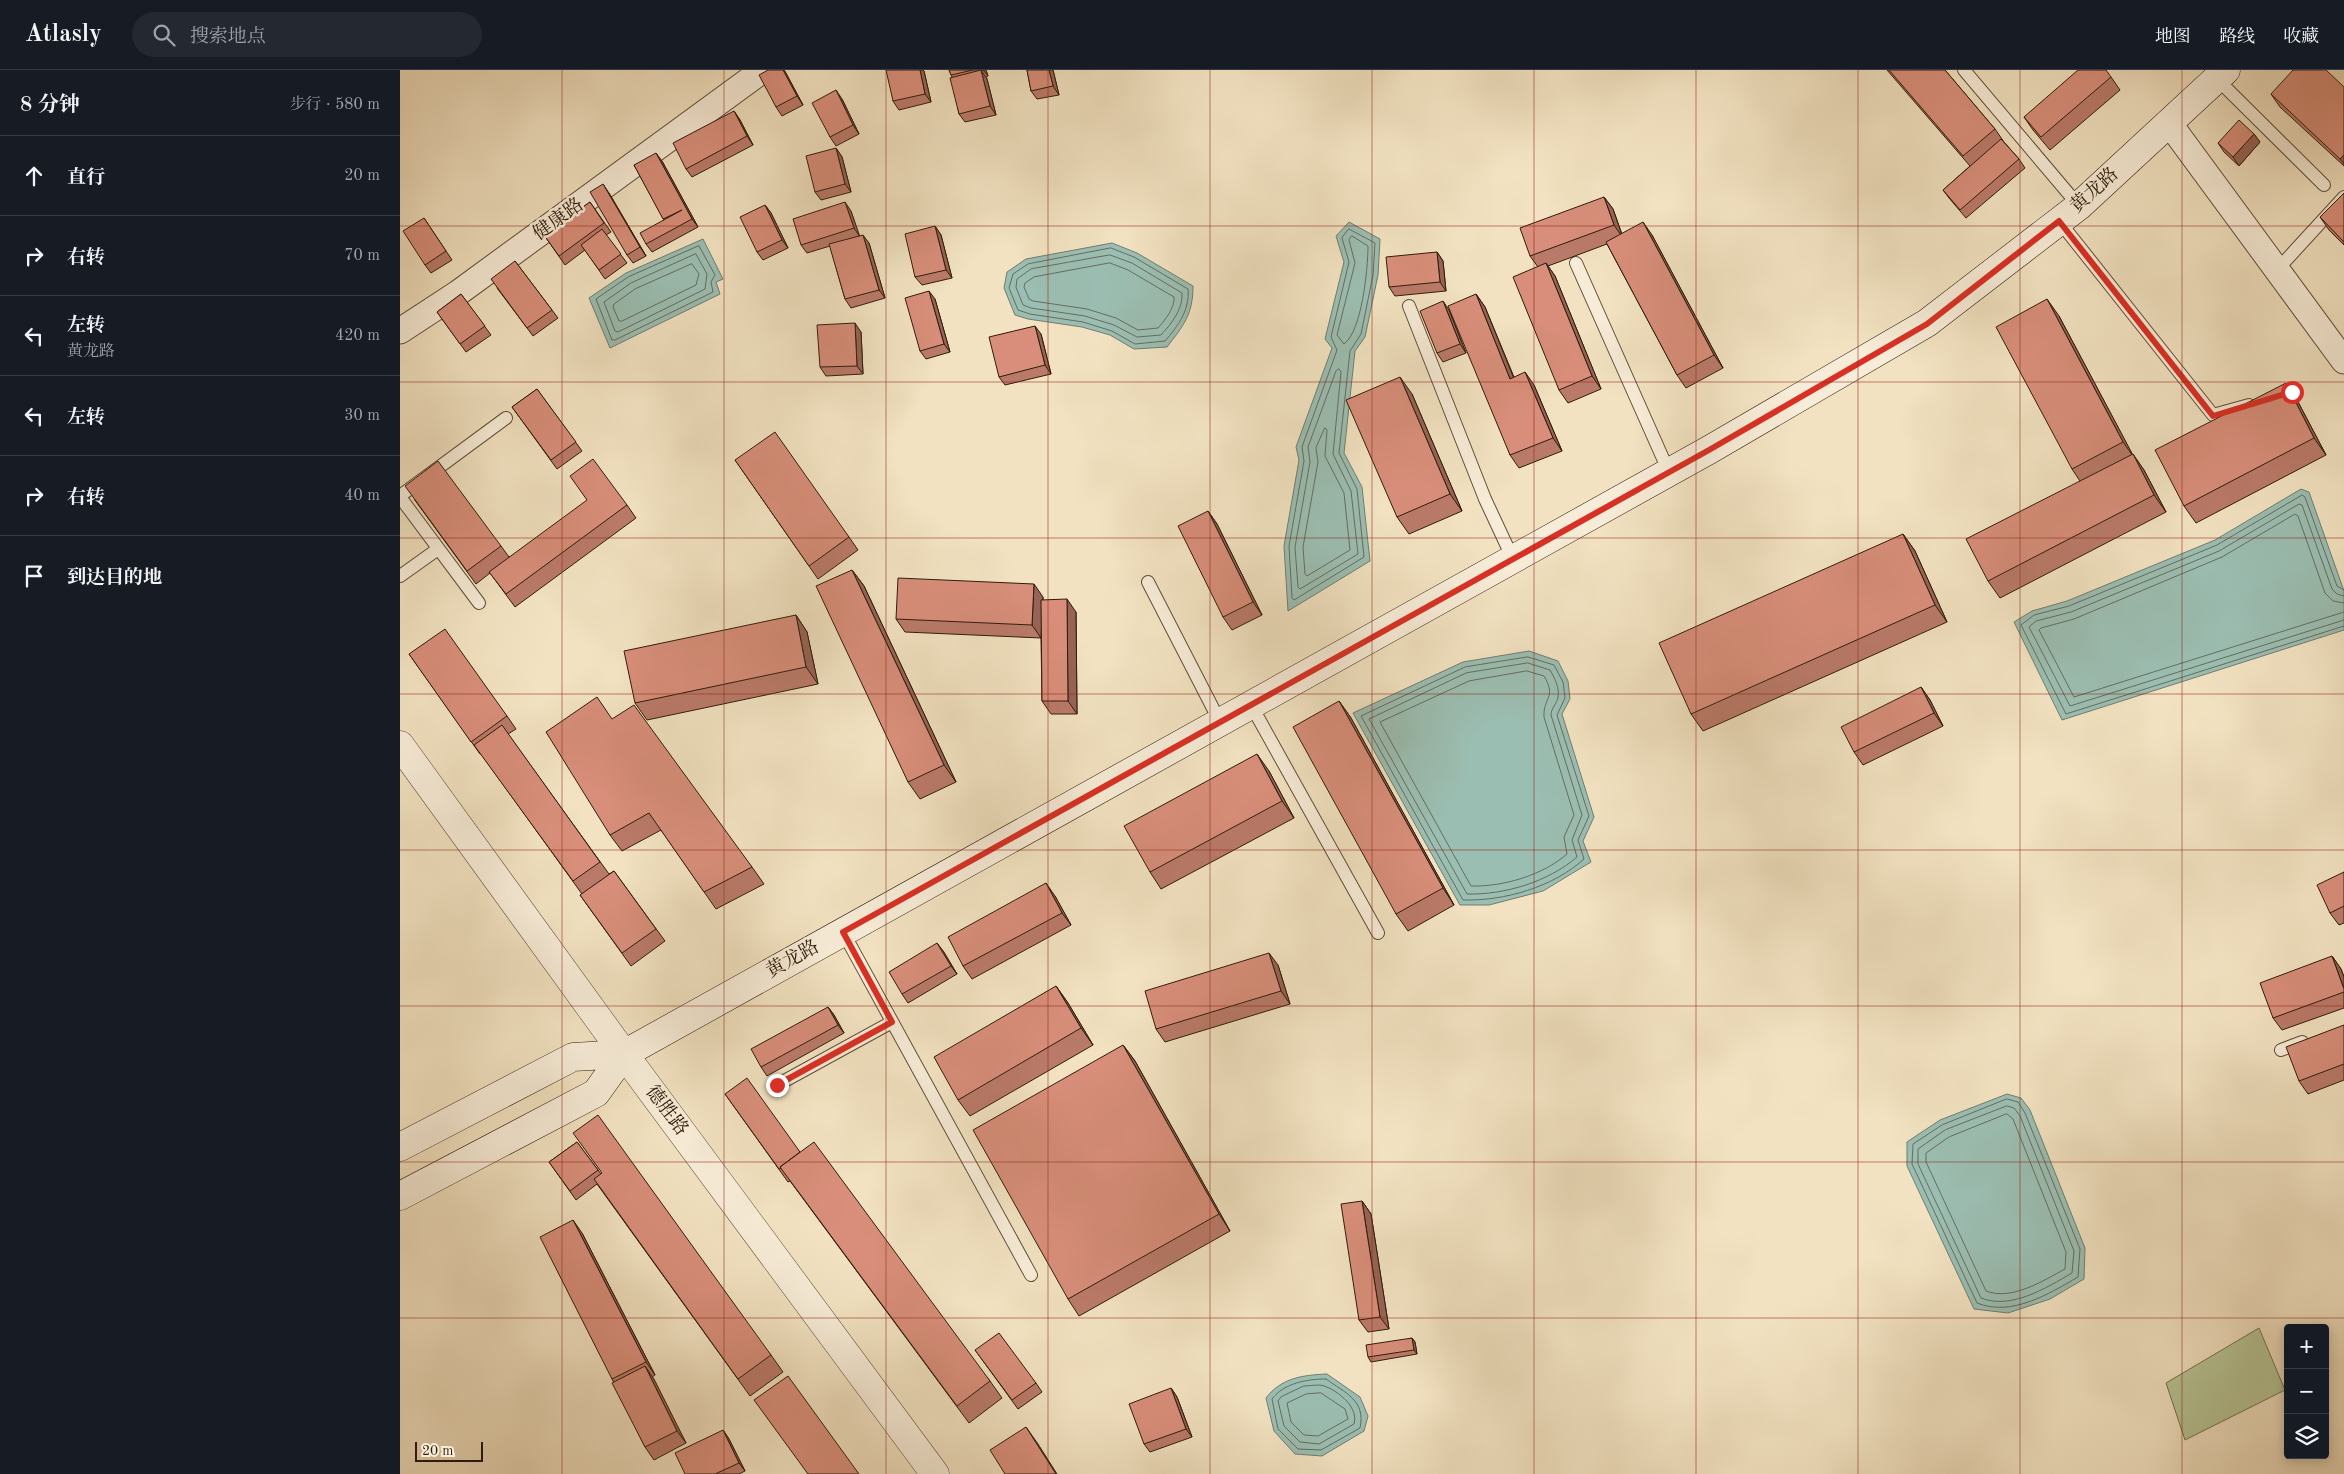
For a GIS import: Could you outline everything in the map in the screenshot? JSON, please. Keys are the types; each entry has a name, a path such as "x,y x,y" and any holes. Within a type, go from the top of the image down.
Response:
{"main road":[{"name":"黄龙路","path":"400,1196 596,1093 624,1054 1669,472 1927,324 2069,214 2221,74"},
{"name":"德胜路","path":"400,745 624,1054 935,1474"},
{"name":"黄龙路","path":"400,1147 573,1057 624,1054"}],"street":[{"name":"健康路","path":"400,331 458,293 763,70"},
{"path":"2169,123 2344,361"}],"lane":[{"path":"1964,70 2213,416 2257,402"},
{"path":"2221,74 2324,185"},
{"path":"2277,270 2344,197"},
{"path":"1576,263 1669,472"},
{"path":"1409,306 1485,499 1513,559"},
{"path":"479,603 400,497 506,418"},
{"path":"400,576 438,549"},
{"path":"1148,582 1220,722"},
{"path":"1252,705 1378,933"},
{"path":"843,932 1032,1274"},
{"path":"777,1085 892,1022"},
{"path":"2281,1050 2317,1036"}],"green space":[{"path":"2259,1328 2284,1390 2185,1440 2166,1383"}],"water":[{"path":"1349,222 1380,239 1378,275 1365,337 1355,351 1344,453 1362,487 1370,561 1288,611 1284,546 1299,460 1296,447 1332,348 1325,339 1344,262 1336,236"},
{"path":"703,239 723,279 716,282 720,294 610,348 589,298 626,273"},
{"path":"1112,243 1137,253 1193,286 1193,296 1189,312 1167,347 1134,349 1110,335 1082,327 1028,319 1015,315 1004,288 1007,272 1026,259"},
{"path":"2301,489 2309,492 2344,591 2344,630 2062,720 2014,622 2032,611 2067,601 2215,540"},
{"path":"1529,651 1558,661 1568,681 1570,699 1562,714 1594,817 1583,841 1591,862 1543,891 1489,905 1460,905 1353,713 1463,662"},
{"path":"2007,1094 2021,1098 2030,1110 2085,1248 2084,1279 2050,1299 2008,1313 1974,1309 1907,1166 1907,1142 1940,1120"},
{"path":"1327,1374 1360,1397 1368,1416 1364,1431 1322,1456 1295,1454 1274,1431 1266,1398 1278,1386 1293,1379 1309,1375"}],"building":[{"path":"768,70 783,70 797,96 776,107 759,75"},
{"path":"886,70 920,70 925,94 893,101"},
{"path":"949,70 973,70 951,75"},
{"path":"981,70 990,106 959,114 950,78"},
{"path":"1027,70 1049,70 1053,86 1031,91"},
{"path":"1889,70 1945,70 1995,129 1963,156"},
{"path":"2078,70 2106,70 2111,77 2041,137 2024,117"},
{"path":"2293,70 2326,70 2344,87 2344,155 2340,159 2271,94"},
{"path":"836,90 853,125 830,137 812,103"},
{"path":"734,111 747,136 686,169 673,143"},
{"path":"2239,120 2254,134 2233,157 2218,143"},
{"path":"2001,139 2019,159 1960,210 1943,190"},
{"path":"836,148 845,184 815,192 806,156"},
{"path":"656,153 692,219 646,244 640,233 682,210 663,219 634,165"},
{"path":"603,184 640,247 627,255 590,192"},
{"path":"2344,193 2344,242 2320,217"},
{"path":"1604,197 1614,225 1530,256 1520,228"},
{"path":"590,202 604,223 559,256 544,235"},
{"path":"845,202 854,228 801,245 793,219"},
{"path":"765,205 782,240 757,252 740,217"},
{"path":"424,218 446,251 425,265 403,231"},
{"path":"1643,222 1714,355 1677,375 1606,242"},
{"path":"935,226 946,270 915,277 905,234"},
{"path":"602,229 621,254 599,270 581,245"},
{"path":"863,235 879,290 845,299 829,244"},
{"path":"1437,252 1440,282 1389,287 1386,257"},
{"path":"515,261 552,310 527,328 491,279"},
{"path":"1546,263 1592,376 1559,390 1513,277"},
{"path":"929,291 944,344 920,351 905,298"},
{"path":"461,294 485,326 460,344 437,312"},
{"path":"1476,294 1510,379 1525,372 1553,438 1510,455 1448,306"},
{"path":"2047,299 2123,442 2072,469 1996,327"},
{"path":"1443,301 1460,344 1437,353 1420,311"},
{"path":"855,323 857,366 820,367 817,325"},
{"path":"1035,326 1045,365 999,377 989,337"},
{"path":"1400,377 1450,494 1397,517 1346,400"},
{"path":"2286,383 2314,438 2184,506 2155,450"},
{"path":"537,389 576,442 551,460 512,407"},
{"path":"775,432 849,537 809,566 735,460"},
{"path":"2133,454 2154,495 1988,581 1966,539"},
{"path":"593,459 627,505 506,594 489,572 587,500 570,476"},
{"path":"438,461 501,546 467,571 405,486"},
{"path":"1208,511 1253,602 1223,617 1178,526"},
{"path":"1903,534 1935,605 1691,714 1659,643"},
{"path":"852,570 944,765 908,782 816,586"},
{"path":"898,578 1034,584 1032,625 896,619"},
{"path":"1067,599 1068,701 1042,701 1041,600"},
{"path":"796,615 806,667 635,703 624,651"},
{"path":"445,629 507,716 471,742 409,654"},
{"path":"1921,687 1934,713 1854,752 1841,727"},
{"path":"597,697 612,719 634,705 752,867 704,892 649,813 610,835 546,732"},
{"path":"1339,701 1443,888 1396,914 1293,727"},
{"path":"502,725 600,862 573,881 474,745"},
{"path":"1257,754 1282,801 1150,872 1124,826"},
{"path":"614,871 656,929 622,953 580,895"},
{"path":"2344,872 2344,906 2330,913 2317,885"},
{"path":"1046,883 1062,913 963,966 948,937"},
{"path":"937,943 951,966 902,994 889,972"},
{"path":"1269,953 1281,991 1156,1029 1145,991"},
{"path":"2332,956 2344,992 2273,1018 2260,983"},
{"path":"1056,986 1081,1028 958,1100 934,1057"},
{"path":"828,1007 838,1025 761,1067 751,1049"},
{"path":"2344,1025 2344,1064 2299,1081 2286,1047"},
{"path":"1123,1045 1219,1214 1068,1299 973,1130"},
{"path":"747,1078 800,1152 779,1169 725,1094"},
{"path":"598,1115 771,1355 738,1379 594,1179 602,1173 573,1133"},
{"path":"577,1142 598,1170 570,1191 549,1162"},
{"path":"814,1142 990,1381 957,1406 780,1167"},
{"path":"1362,1201 1380,1317 1359,1320 1341,1204"},
{"path":"573,1220 646,1362 612,1379 540,1237"},
{"path":"999,1333 1036,1383 1012,1400 975,1350"},
{"path":"1412,1338 1414,1350 1368,1357 1366,1345"},
{"path":"645,1366 677,1431 645,1447 612,1383"},
{"path":"788,1376 859,1474 808,1474 754,1400"},
{"path":"1171,1388 1186,1429 1144,1444 1129,1404"},
{"path":"1026,1427 1056,1474 1005,1474 990,1450"},
{"path":"723,1430 739,1463 715,1474 685,1474 675,1453"}],"route":[{"path":"777,1085 892,1022 843,932 1709,450 1927,324 2059,221 2213,416 2292,392"}]}
